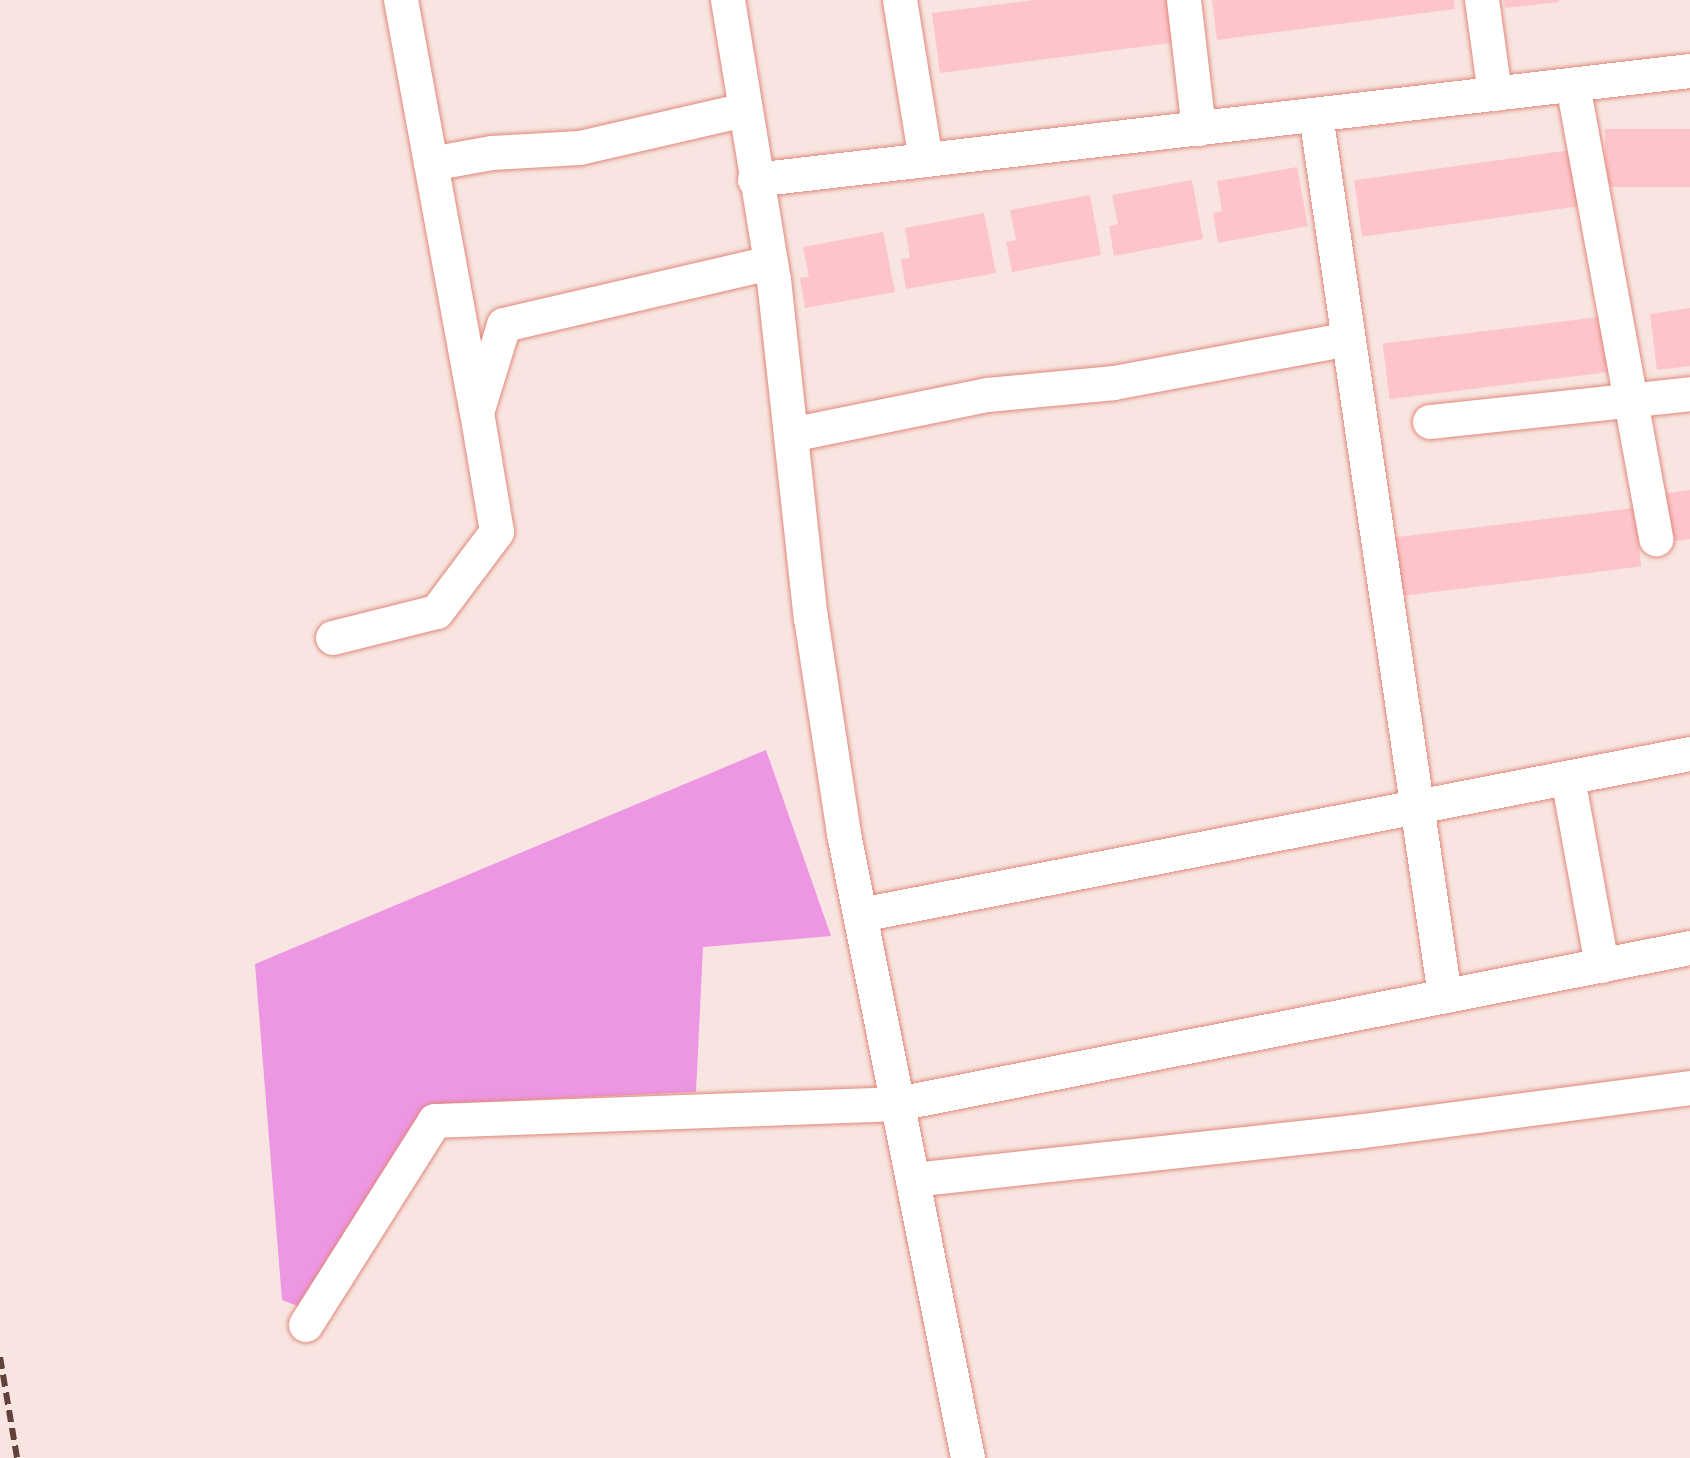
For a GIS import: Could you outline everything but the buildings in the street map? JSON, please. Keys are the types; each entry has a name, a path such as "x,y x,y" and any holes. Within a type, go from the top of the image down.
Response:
{"street":[{"path":"333,638 437,612 497,532 401,0"},
{"path":"728,0 771,263 811,618 861,915 968,1458"},
{"path":"900,0 926,160"},
{"path":"1184,0 1199,129"},
{"path":"1482,0 1495,94"},
{"path":"755,180 1690,71"},
{"path":"1573,85 1634,400 1656,539"},
{"path":"431,164 492,153 580,148 744,110"},
{"path":"1316,115 1445,996"},
{"path":"477,413 504,325 771,263"},
{"path":"791,435 988,395 1114,383 1348,339"},
{"path":"1430,422 1690,394"},
{"path":"861,915 1690,754"},
{"path":"1568,778 1602,966"},
{"path":"306,1325 435,1121 898,1104 1690,948"},
{"path":"913,1180 1357,1132 1690,1088"}],"shaded area":[{"path":"766,750 831,936 703,947 696,1092 438,1104 305,1309 282,1300 255,964"}],"railway":[{"path":"0,1357 17,1458"}]}
